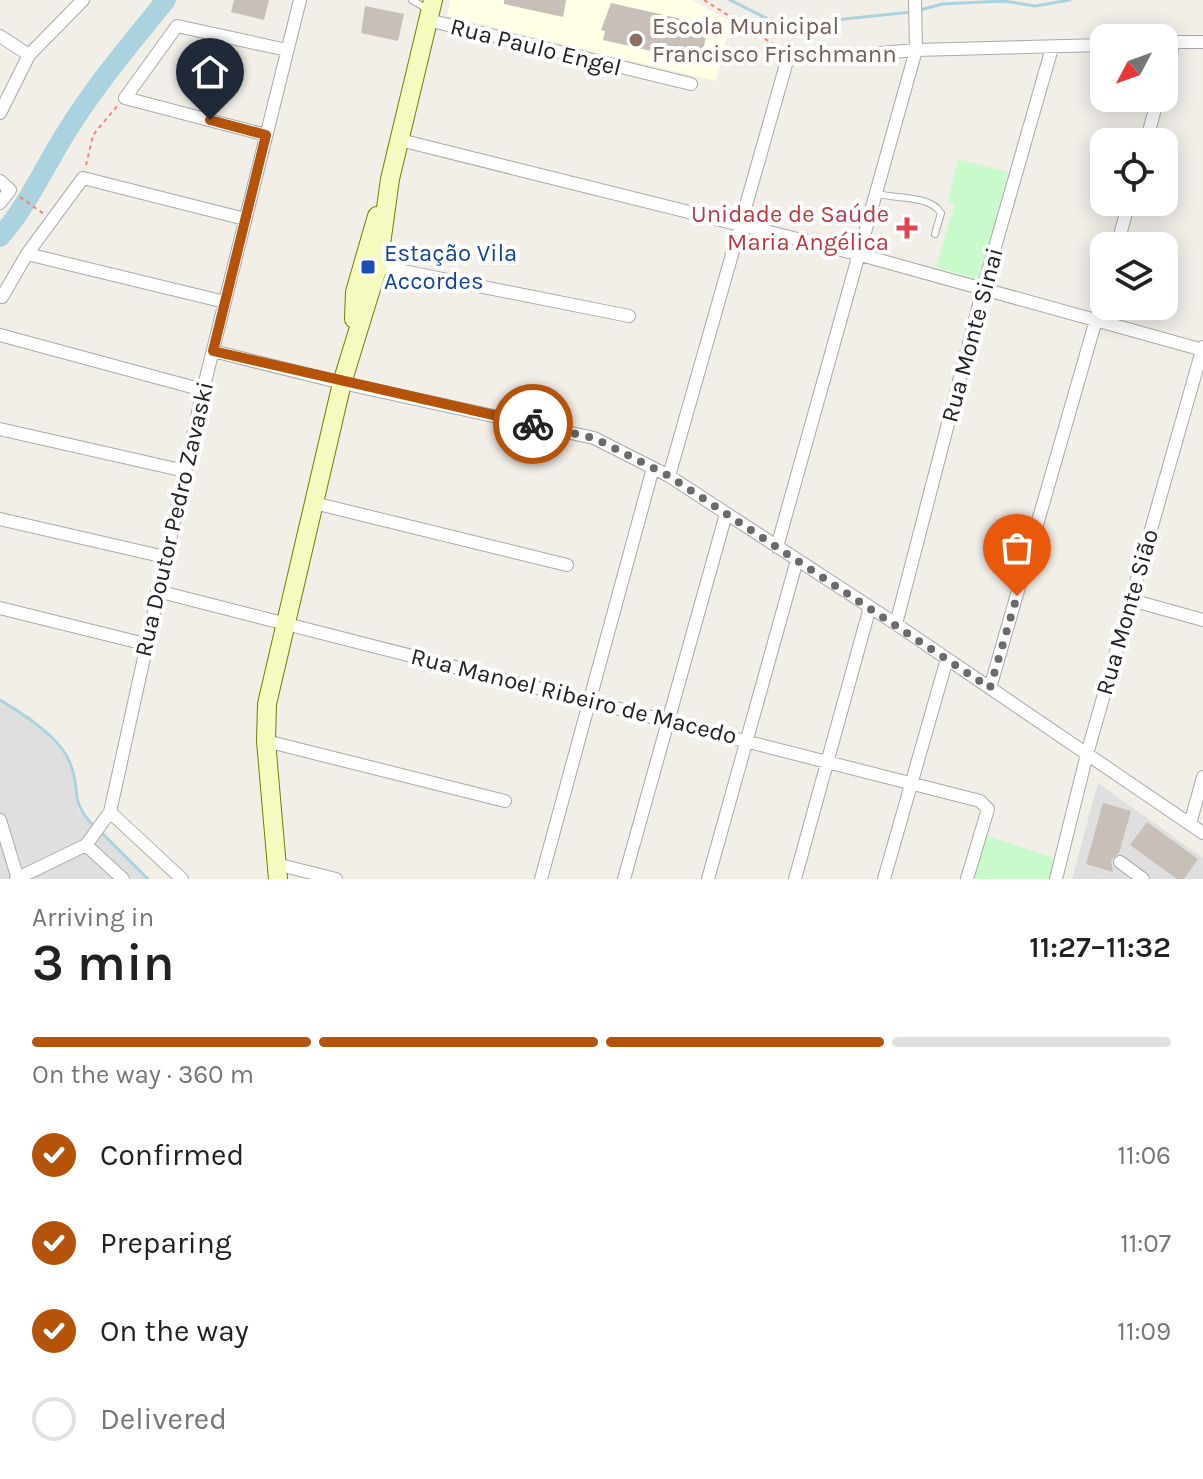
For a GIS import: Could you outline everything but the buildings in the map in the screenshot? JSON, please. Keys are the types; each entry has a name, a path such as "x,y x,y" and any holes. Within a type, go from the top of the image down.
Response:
{"street":[{"path":"0,113 29,55 83,0"},
{"name":"Rua Doutor Pedro Zavaski","path":"90,842 108,817 203,390 300,0"},
{"path":"777,547 916,50 915,0"},
{"path":"352,346 355,292 366,244 390,179 431,10"},
{"name":"Rua Paulo Engel","path":"431,10 691,84"},
{"path":"266,135 125,98 177,26 287,50"},
{"path":"0,36 29,55"},
{"path":"1178,42 1203,42"},
{"path":"669,476 789,54 833,57 916,50 1090,46"},
{"name":"Rua Monte Sinai","path":"896,624 983,289 1052,48"},
{"path":"400,140 861,255 1090,318"},
{"path":"2,297 27,254 83,178 245,219"},
{"path":"336,879 277,872 266,741 267,704 342,383 378,266 390,179"},
{"path":"0,203 9,188"},
{"path":"27,254 225,302"},
{"path":"378,266 629,316"},
{"path":"990,688 1096,320 1203,349"},
{"path":"0,335 203,390"},
{"name":"Rua Monte Sião","path":"1056,879 1087,754 1203,349"},
{"path":"213,351 342,383 594,438 669,476 896,624 1203,833"},
{"path":"0,429 185,471"},
{"path":"541,879 653,468"},
{"path":"314,503 567,565"},
{"path":"624,879 726,514"},
{"path":"0,519 165,557"},
{"path":"708,879 797,560"},
{"name":"Rua Manoel Ribeiro de Macedo","path":"157,591 980,801 988,809 967,879"},
{"path":"1131,600 1203,620"},
{"path":"795,879 870,607"},
{"path":"0,608 145,644"},
{"path":"884,879 947,659"},
{"path":"266,741 505,801"},
{"path":"1190,824 1203,777"},
{"path":"108,817 182,879"},
{"path":"0,820 17,879 90,842 123,879"},
{"path":"1120,862 1143,879"}],"lane":[{"path":"412,0 431,10"},
{"path":"878,194 910,198 937,207 941,213 935,234"}],"path":[{"path":"704,0 789,54"},
{"path":"83,178 93,135 125,98"},
{"path":"9,188 42,213"}],"shaded area":[{"name":"Escola Municipal Francisco Frischmann","path":"450,0 692,0 731,22 716,81 447,16"},
{"path":"0,700 32,718 70,761 78,810 148,879 0,879"},
{"path":"1098,783 1203,858 1203,879 1072,879"}],"green space":[{"path":"958,159 1008,172 980,280 936,267 955,204 948,201"},
{"path":"984,835 1057,859 1051,879 971,879"}],"waterway":[{"path":"0,237 20,211 92,94 166,0"},
{"path":"730,0 776,23 796,24 912,12"},
{"path":"920,10 942,4 1004,1 1035,6 1070,0"},
{"path":"0,700 40,727 58,744 70,763 81,809 94,826"},
{"path":"100,831 148,879"}],"way so far":[{"path":"533,424 594,438 669,476 990,688 1017,596"}],"place":[{"name":"Escola Municipal Francisco Frischmann","path":"636,40"},
{"name":"Unidade de Saúde Maria Angélica","path":"907,228"},
{"name":"Estação Vila Accordes","path":"368,267"}],"route":[{"path":"210,120 266,135 213,351 342,383 533,424"}]}
